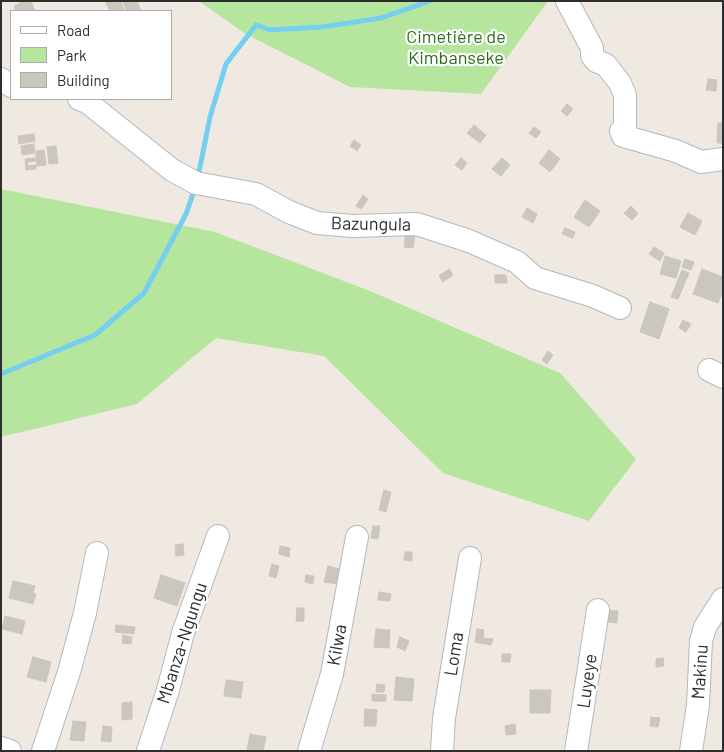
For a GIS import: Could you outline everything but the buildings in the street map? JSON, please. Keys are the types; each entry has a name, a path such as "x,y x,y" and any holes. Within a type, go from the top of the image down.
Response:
{"street":[{"path":"567,1 592,48 592,56 596,61 606,65 620,84 625,95 625,126 620,131 623,136 676,151 701,162 723,159"},
{"name":"Bazungula","path":"82,100 87,102 172,170 196,183 256,194 289,212 317,224 353,226 417,224 469,241 517,262 535,278 592,296 620,308"},
{"name":"Mbanza-Ngungu","path":"148,751 168,690 183,633 218,536"},
{"name":"Kilwa","path":"309,751 332,674 357,537"},
{"path":"43,751 69,672 85,613 97,553"},
{"name":"Loma","path":"442,751 444,718 470,558"},
{"name":"Makinu","path":"691,751 698,705 701,641 705,627 723,599"},
{"name":"Luyeye","path":"576,751 598,610"},
{"path":"1,748 10,751"}],"green space":[{"name":"Cimetière de Kimbanseke","path":"199,1 548,1 481,94 350,87 244,33"},
{"path":"1,189 215,232 370,291 560,373 636,459 589,521 443,473 324,356 216,338 137,404 1,437"}],"waterway":[{"path":"198,177 210,117 226,64 256,25 270,30 322,27 381,18 430,1"},
{"path":"1,374 95,335 144,293 186,214 195,188"}]}
